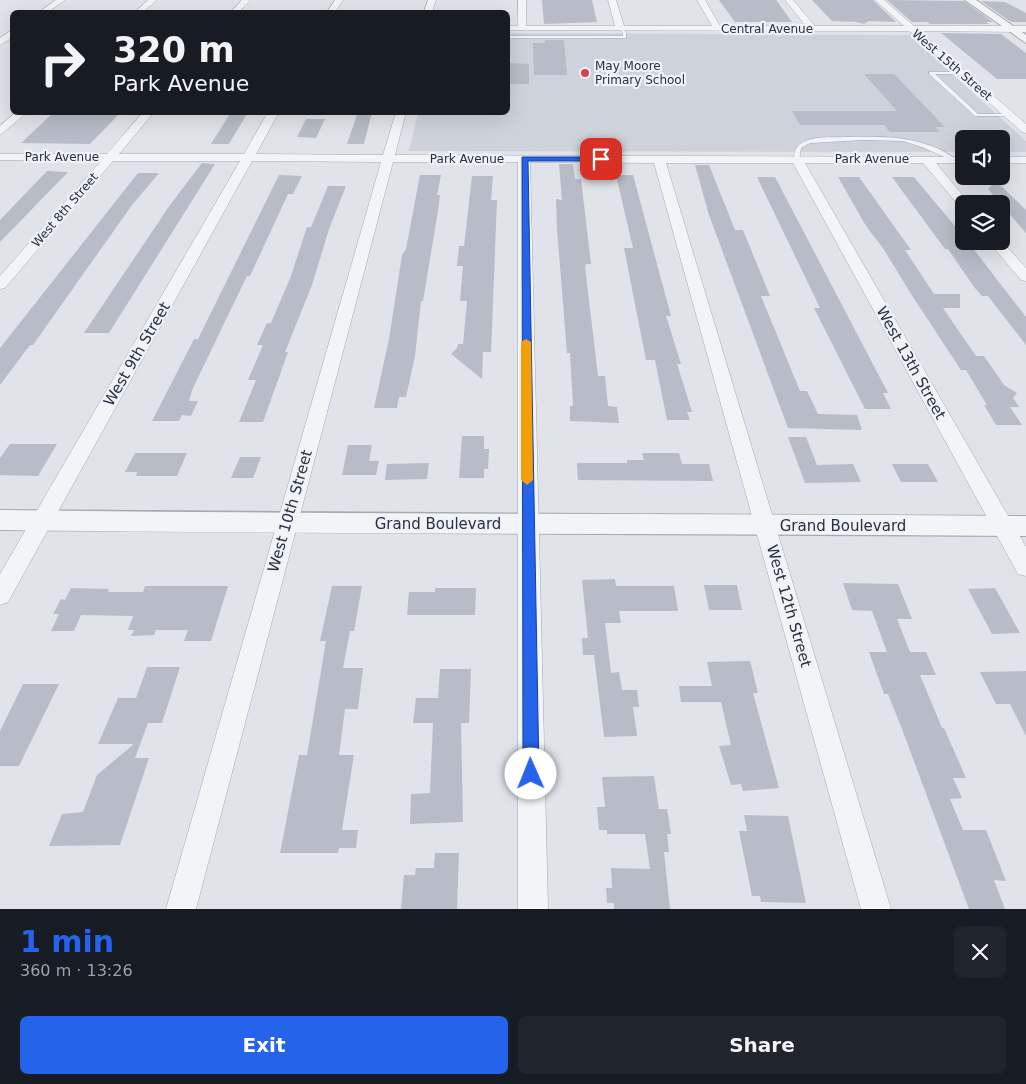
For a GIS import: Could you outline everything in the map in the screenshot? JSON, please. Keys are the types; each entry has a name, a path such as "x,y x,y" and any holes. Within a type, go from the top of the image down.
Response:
{"street":[{"path":"46,10 61,0"},
{"path":"141,10 153,0"},
{"path":"236,10 246,0"},
{"path":"522,0 522,28"},
{"path":"612,0 620,28"},
{"path":"701,0 718,29"},
{"path":"790,0 814,29"},
{"name":"West 15th Street","path":"879,0 1026,130"},
{"path":"970,0 1026,40"},
{"name":"Central Avenue","path":"510,28 1026,29"},
{"path":"0,42 10,29"},
{"path":"0,132 20,115"},
{"name":"West 8th Street","path":"0,285 145,115"},
{"name":"West 9th Street","path":"0,595 272,115"},
{"name":"West 10th Street","path":"181,909 400,115"},
{"name":"Park Avenue","path":"0,158 955,160"},
{"path":"524,159 533,909"},
{"name":"West 12th Street","path":"659,159 876,909"},
{"name":"West 13th Street","path":"797,159 1014,526 1026,567"},
{"path":"926,159 956,195"},
{"path":"1010,160 1026,160"},
{"path":"1004,250 1026,277"},
{"name":"Grand Boulevard","path":"0,520 286,524 1014,526"}],"lane":[{"path":"510,37 625,38 625,33 620,28"},
{"path":"961,73 931,73 977,115 1009,115"},
{"path":"797,159 796,151 800,145 809,141 886,140 912,141 955,159"}],"shaded area":[{"path":"510,33 909,35 1026,141 1026,152 1010,152 1010,130 955,130 955,152 409,151 418,115 510,115"}],"building":[{"path":"542,0 592,0 597,22 544,24"},
{"path":"719,0 776,0 792,22 735,22"},
{"path":"812,0 873,0 896,22 869,21 864,24 832,21"},
{"path":"887,0 964,1 993,22 986,22 989,24 930,24 927,22 912,22"},
{"path":"981,1 1005,2 1026,13 1026,22 1011,22"},
{"path":"941,33 1001,34 1026,53 1026,79 997,79"},
{"path":"545,40 564,40 567,75 534,75 533,43 545,43"},
{"path":"510,63 529,64 529,84 510,84"},
{"path":"864,74 894,74 945,127 935,127 940,132 890,132 884,125 800,125 792,111 897,111"},
{"path":"51,115 118,115 90,144 21,143"},
{"path":"229,115 246,115 229,144 211,144"},
{"path":"357,115 371,115 364,144 347,144"},
{"path":"306,119 325,119 316,138 297,137"},
{"path":"202,163 215,164 109,333 84,333 170,205"},
{"path":"559,164 573,164 575,179 581,179 591,264 586,264 585,267 598,376 605,376 608,406 617,407 619,423 570,421 570,406 573,406 570,353 567,353 557,229 556,199 562,200"},
{"path":"695,165 709,165 735,230 743,230 770,296 761,296 800,391 807,391 818,414 857,415 862,430 788,428 709,215"},
{"path":"47,171 68,172 0,242 0,220"},
{"path":"138,173 159,173 132,205 33,345 30,345 0,385 0,348"},
{"path":"279,175 302,176 293,194 288,194 250,276 247,276 192,390 189,401 198,401 191,416 182,415 179,421 152,421 194,339 198,339"},
{"path":"420,175 441,175 437,195 440,195 438,211 423,301 421,301 415,356 406,397 399,397 397,408 374,408 389,339 402,255 406,249"},
{"path":"616,175 633,175 671,316 666,316 681,364 677,364 692,412 687,412 690,420 667,420 655,360 646,360 624,248 633,248"},
{"path":"472,176 493,176 491,200 497,200 491,352 483,352 482,379 451,354 458,344 463,344 467,301 460,301 463,266 457,266 459,246 464,246"},
{"path":"757,177 775,177 888,393 883,393 891,409 865,409 814,308 820,308"},
{"path":"838,177 859,177 911,250 905,250 934,294 960,294 960,308 943,308 976,356 984,356 1004,385 1017,393 1013,398 1019,407 1010,407 1022,425 996,425 984,405 987,405 966,370 961,370 883,248 866,226"},
{"path":"892,177 914,177 955,226 955,250 974,250 1026,317 1026,345 988,296 982,296 948,249 945,249"},
{"path":"992,185 1000,185 1026,210 1026,233 1010,214 1010,195 993,195 988,189"},
{"path":"328,186 346,186 329,229 312,285 285,352 288,352 263,422 239,422 256,380 248,380 263,345 257,345 267,323 271,323 291,276 307,227 311,227"},
{"path":"462,436 484,436 484,449 489,449 488,469 484,469 484,478 459,478"},
{"path":"788,437 806,437 817,465 853,464 861,482 805,483"},
{"path":"10,444 57,444 38,476 0,475 0,458"},
{"path":"348,445 372,445 369,461 379,461 376,475 342,475"},
{"path":"135,453 187,453 177,476 136,476 137,472 125,472"},
{"path":"642,453 679,453 682,464 709,464 713,481 578,480 577,463 627,463 627,460 644,460"},
{"path":"240,457 261,457 253,478 231,478"},
{"path":"429,463 427,479 385,480 387,464"},
{"path":"892,464 928,464 938,482 901,482"},
{"path":"615,579 616,586 674,586 678,611 619,611 621,623 605,623 611,673 619,672 622,690 637,690 639,707 633,707 637,736 604,737 594,655 583,655 582,638 588,638 582,580"},
{"path":"843,583 898,584 912,619 897,619 910,652 926,652 936,675 920,675 942,728 944,728 966,778 953,778 962,798 950,799 963,830 986,830 1006,881 994,880 1005,909 969,909 902,729 888,694 884,694 869,652 887,652 872,611 852,610"},
{"path":"704,585 737,585 742,610 709,610"},
{"path":"145,586 228,586 211,641 184,641 188,630 156,630 154,635 131,636 134,630 128,630 133,616 81,615 74,631 51,631 59,614 53,614 61,599 65,600 71,588 109,589 108,592 143,592"},
{"path":"332,586 362,586 354,631 350,631 343,668 363,668 358,709 345,709 339,755 354,755 342,830 358,830 356,848 339,848 338,853 280,853 299,755 307,755 326,641 320,641"},
{"path":"435,588 476,588 475,615 407,615 409,592 435,592"},
{"path":"995,588 1020,633 992,634 968,589"},
{"path":"750,661 758,693 753,693 779,788 743,791 741,784 731,785 719,746 731,745 721,702 681,702 679,686 712,686 707,662"},
{"path":"147,667 180,667 162,723 148,723 135,758 149,758 120,845 49,846 62,814 83,812 97,775 134,744 98,744 118,698 136,698"},
{"path":"440,669 471,669 469,723 461,723 463,822 410,824 411,794 430,793 433,723 413,723 416,698 438,698"},
{"path":"1026,671 1026,736 1010,704 996,704 980,672"},
{"path":"23,684 59,684 19,766 0,766 0,731"},
{"path":"654,776 659,809 667,809 671,834 667,834 669,852 664,852 670,909 614,909 614,903 607,903 606,888 612,888 611,868 650,869 645,834 607,834 607,830 599,830 597,807 605,807 602,777"},
{"path":"744,815 788,816 806,903 761,902 760,896 752,896 739,831 747,831"},
{"path":"435,853 459,853 457,909 401,909 404,875 415,875 416,868 434,868"}],"slow traffic":[{"path":"526,342 527,480"}],"place":[{"name":"May Moore Primary School","path":"585,73"}],"route":[{"path":"531,774 524,159 601,159"}]}
